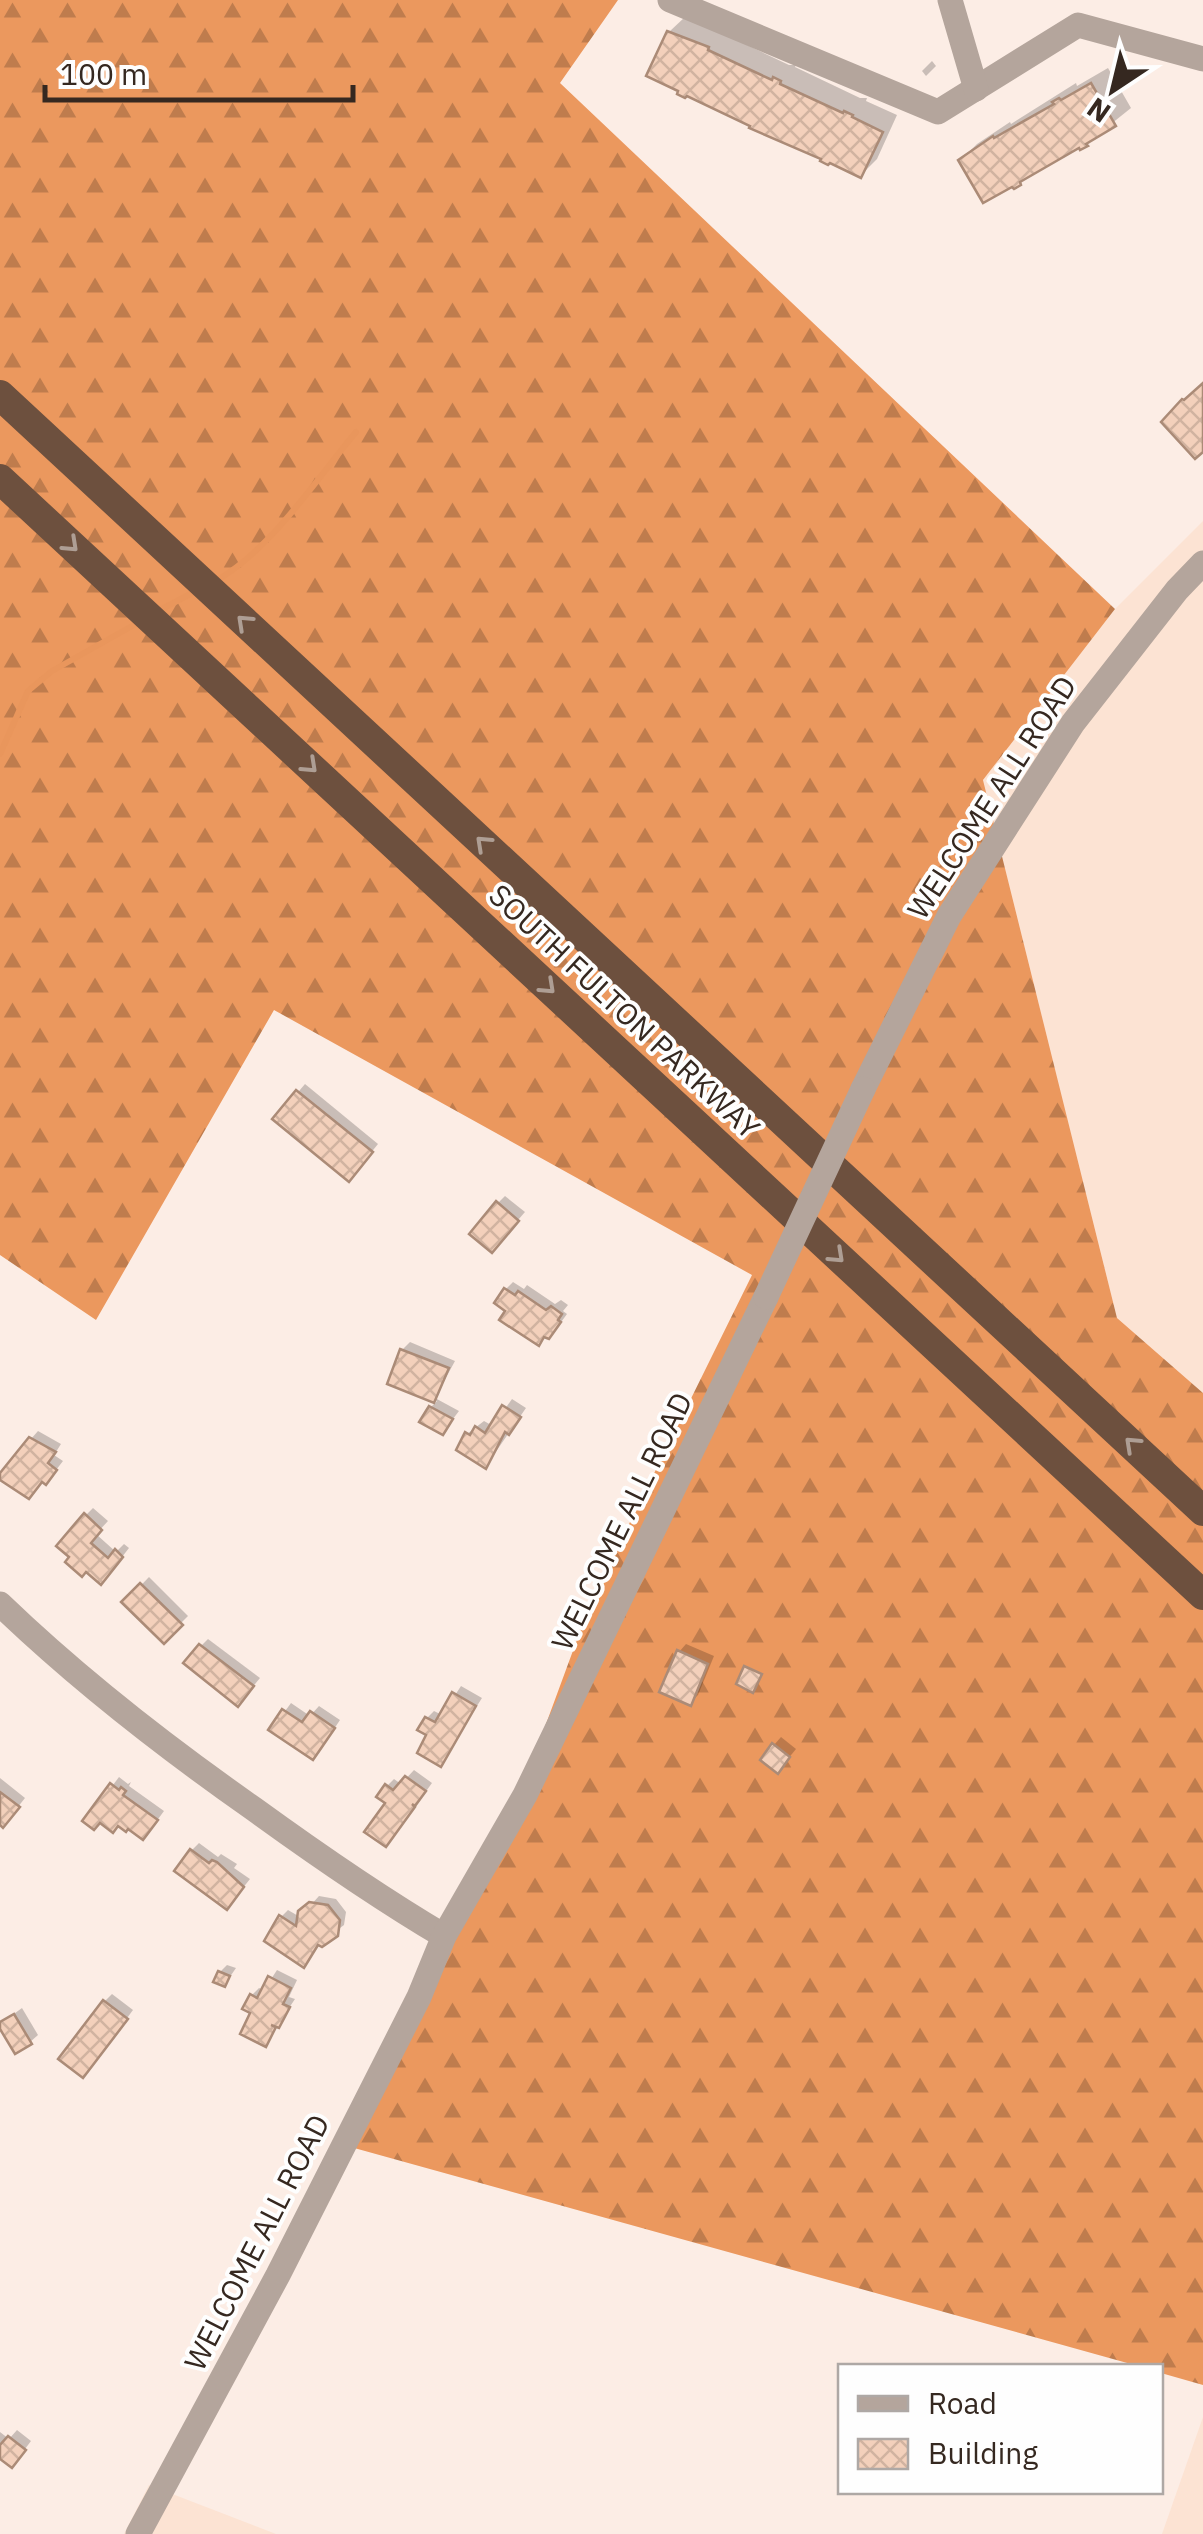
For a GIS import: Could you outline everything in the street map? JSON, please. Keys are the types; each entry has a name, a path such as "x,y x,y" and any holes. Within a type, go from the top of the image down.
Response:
{"highway":[{"name":"SOUTH FULTON PARKWAY","path":"0,395 1203,1511"},
{"name":"SOUTH FULTON PARKWAY","path":"0,478 1203,1595"}],"street":[{"path":"670,0 938,112 1078,25 1203,60"},
{"path":"950,0 976,89"},
{"name":"WELCOME ALL ROAD","path":"138,2534 278,2275 419,1997 444,1936 525,1795 949,916 1052,755 1118,664 1203,562"},
{"path":"0,1604 90,1687 170,1750 373,1894 444,1936"}],"shaded area":[{"path":"1203,521 1203,1393 1117,1318 983,780 1115,609"},
{"path":"1203,2417 1203,2534 1162,2534"},
{"path":"149,2485 276,2534 124,2534"}],"green space":[{"path":"0,0 618,0 560,83 1115,609 983,780 1117,1318 1203,1393 1203,2385 1163,2374 1163,2364 1131,2364 347,2146 539,1743 592,1599 752,1275 274,1010 96,1320 0,1255"}],"building":[{"path":"667,31 709,47 708,50 772,80 773,77 780,84 883,132 861,178 685,98 646,76"},
{"path":"1091,83 1116,126 1088,146 1020,182 1021,185 983,203 958,160 993,136"},
{"path":"1203,383 1203,452 1195,459 1161,422"},
{"path":"296,1090 373,1152 349,1182 272,1119"},
{"path":"496,1201 519,1221 492,1253 469,1234"},
{"path":"504,1288 562,1314 549,1339 544,1337 539,1346 499,1320 505,1311 494,1303"},
{"path":"400,1349 449,1368 434,1403 387,1384"},
{"path":"502,1405 521,1417 509,1435 505,1432 486,1469 456,1450 465,1432 470,1435 475,1426 485,1433"},
{"path":"429,1406 453,1419 443,1435 419,1422"},
{"path":"29,1437 56,1452 48,1463 57,1470 29,1499 0,1480 0,1473"},
{"path":"84,1513 102,1530 91,1543 108,1558 115,1549 123,1557 101,1585 86,1572 82,1577 65,1562 69,1557 56,1546"},
{"path":"140,1583 183,1625 164,1644 121,1602"},
{"path":"199,1644 254,1686 238,1707 183,1663"},
{"path":"677,1650 708,1664 691,1706 659,1692"},
{"path":"744,1666 762,1674 753,1693 736,1684"},
{"path":"452,1692 476,1706 441,1767 417,1753 426,1735 417,1730 425,1717 435,1722"},
{"path":"282,1709 302,1722 310,1711 335,1728 313,1760 268,1730"},
{"path":"772,1743 790,1757 778,1774 760,1760"},
{"path":"405,1776 426,1791 415,1806 412,1804 415,1807 386,1847 364,1832 385,1803 376,1797 385,1784 393,1790"},
{"path":"110,1783 119,1790 121,1787 126,1791 123,1795 158,1820 143,1840 128,1829 126,1832 118,1826 113,1833 100,1823 94,1830 82,1821"},
{"path":"0,1792 20,1807 3,1828 0,1825"},
{"path":"190,1849 209,1863 217,1862 244,1887 227,1910 174,1871"},
{"path":"309,1902 328,1905 340,1920 338,1936 322,1947 318,1945 304,1968 264,1941 279,1915 296,1926 298,1911"},
{"path":"218,1971 230,1976 225,1987 213,1982"},
{"path":"268,1976 291,1988 283,2004 290,2007 279,2028 271,2025 276,2027 266,2047 240,2034 250,2013 242,2009 250,1994 257,1998"},
{"path":"103,2000 128,2019 83,2078 58,2059"},
{"path":"14,2014 32,2044 15,2054 0,2029 0,2022"},
{"path":"8,2436 26,2450 12,2468 0,2459 0,2445"}],"waterway":[{"path":"214,582 273,534 356,432"},
{"path":"156,612 198,590"},
{"path":"0,754 28,691 52,671 141,621"}]}
